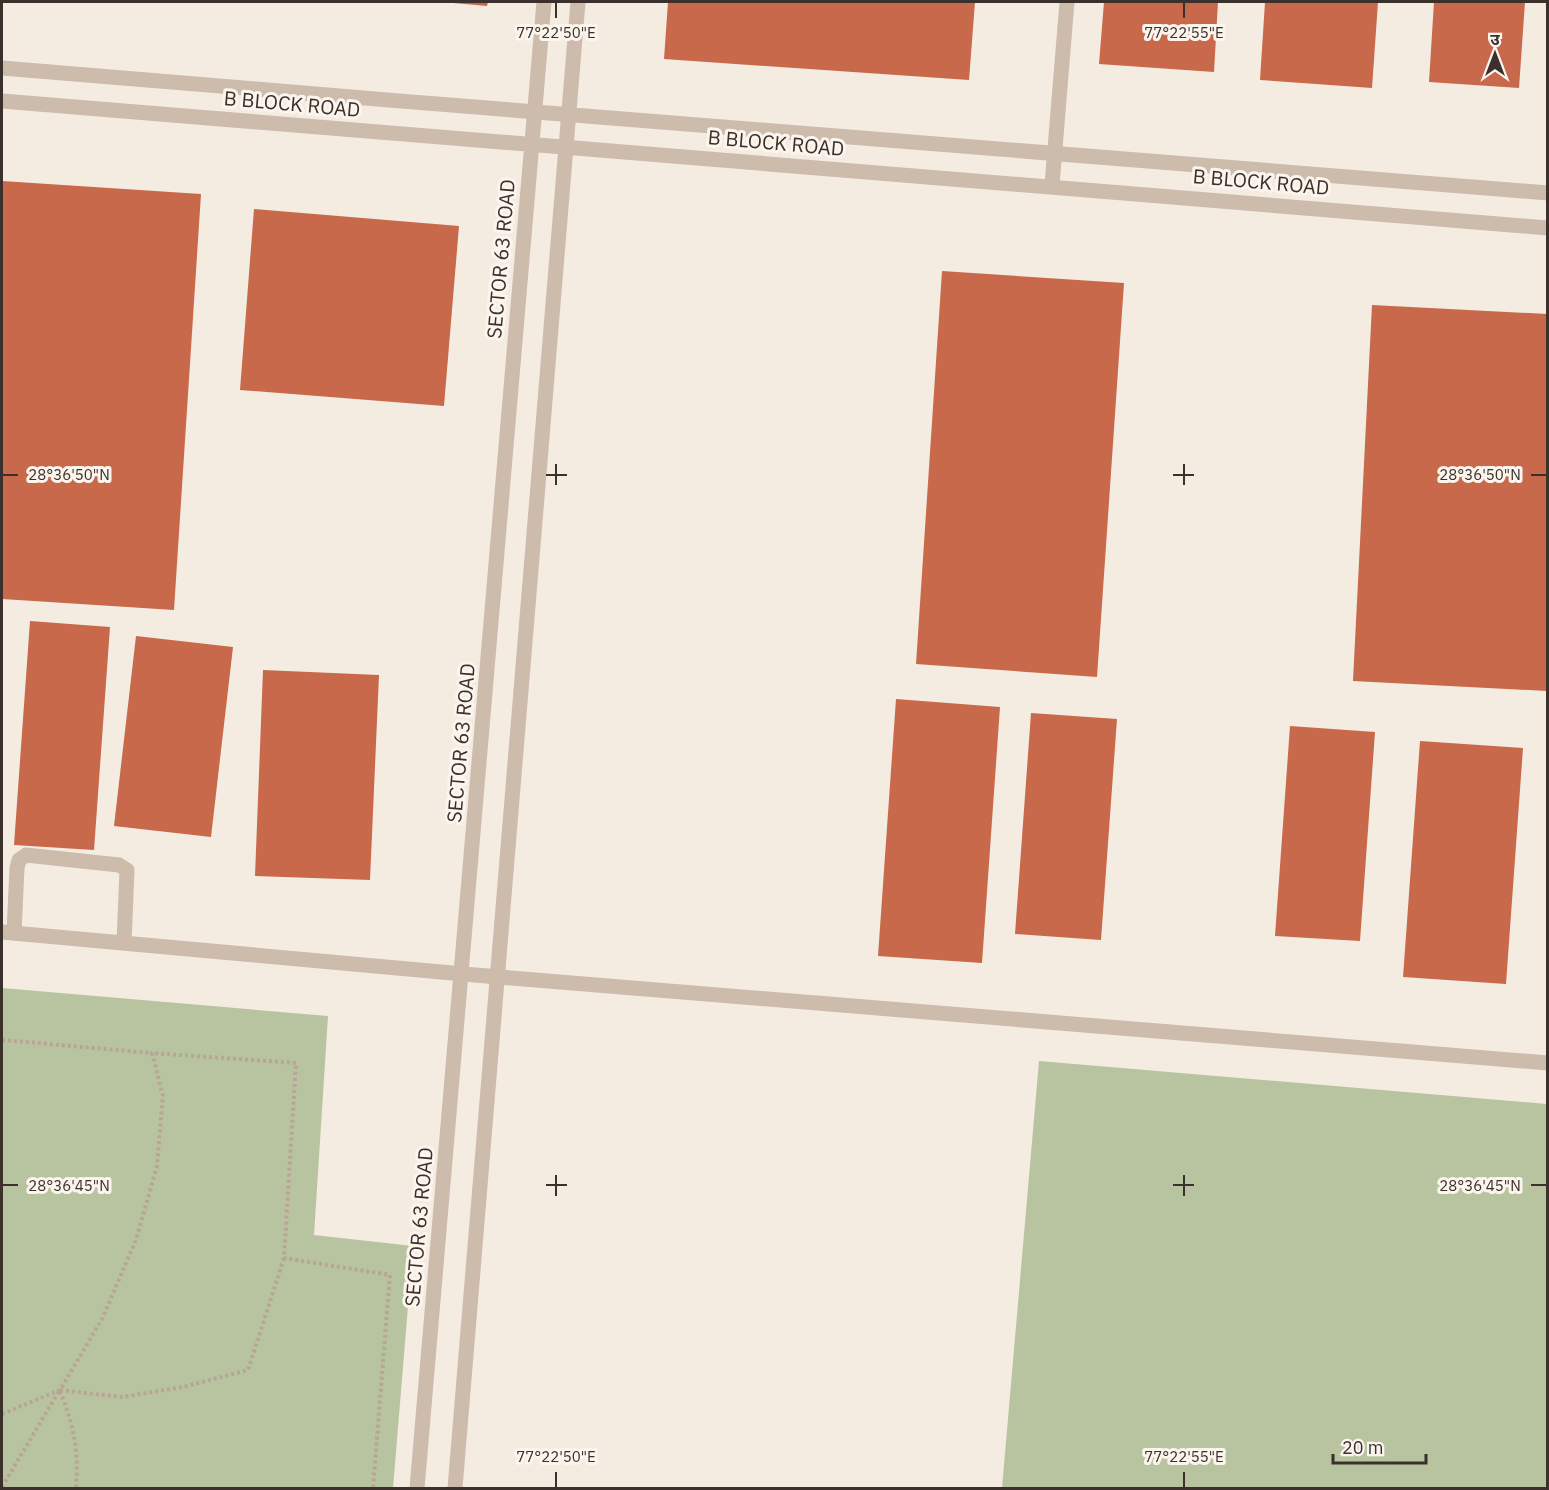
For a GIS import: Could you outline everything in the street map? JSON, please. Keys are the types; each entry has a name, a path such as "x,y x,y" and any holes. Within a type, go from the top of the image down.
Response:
{"street":[{"name":"SECTOR 63 ROAD","path":"417,1488 463,974 544,2"},
{"path":"455,1488 578,2"},
{"path":"1052,185 1067,2"},
{"name":"B BLOCK ROAD","path":"2,68 534,113 1055,152 1548,193"},
{"name":"B BLOCK ROAD","path":"2,101 1052,185 1548,228"},
{"path":"124,943 127,870 119,864 26,855 19,860 8,933 497,977 1548,1063"}],"path":[{"path":"2,1040 296,1063 284,1258 248,1370 183,1387 122,1397 60,1390 2,1414"},
{"path":"2,1487 106,1309 136,1240 157,1167 163,1096 152,1053"},
{"path":"284,1258 390,1275 373,1488"},
{"path":"60,1390 74,1426 78,1455 76,1488"}],"green space":[{"path":"2,988 328,1016 314,1235 413,1246 393,1488 2,1488"},
{"path":"1039,1061 1547,1104 1547,1488 1002,1488"}],"building":[{"path":"442,2 488,2 487,6"},
{"path":"668,2 975,2 969,80 664,59"},
{"path":"1104,2 1218,2 1214,72 1099,64"},
{"path":"1265,2 1378,2 1372,88 1260,80"},
{"path":"1434,2 1525,2 1519,88 1429,82"},
{"path":"2,181 201,194 174,610 2,599"},
{"path":"254,209 459,226 444,406 240,390"},
{"path":"942,271 1124,283 1097,677 916,664"},
{"path":"1372,305 1548,314 1547,691 1353,681"},
{"path":"30,621 110,627 94,850 14,845"},
{"path":"136,636 233,647 211,837 114,826"},
{"path":"263,670 379,675 370,880 255,876"},
{"path":"896,699 1000,707 982,963 878,956"},
{"path":"1031,713 1117,719 1101,940 1015,934"},
{"path":"1290,726 1375,732 1360,941 1275,936"},
{"path":"1420,741 1523,748 1506,984 1403,977"}]}
